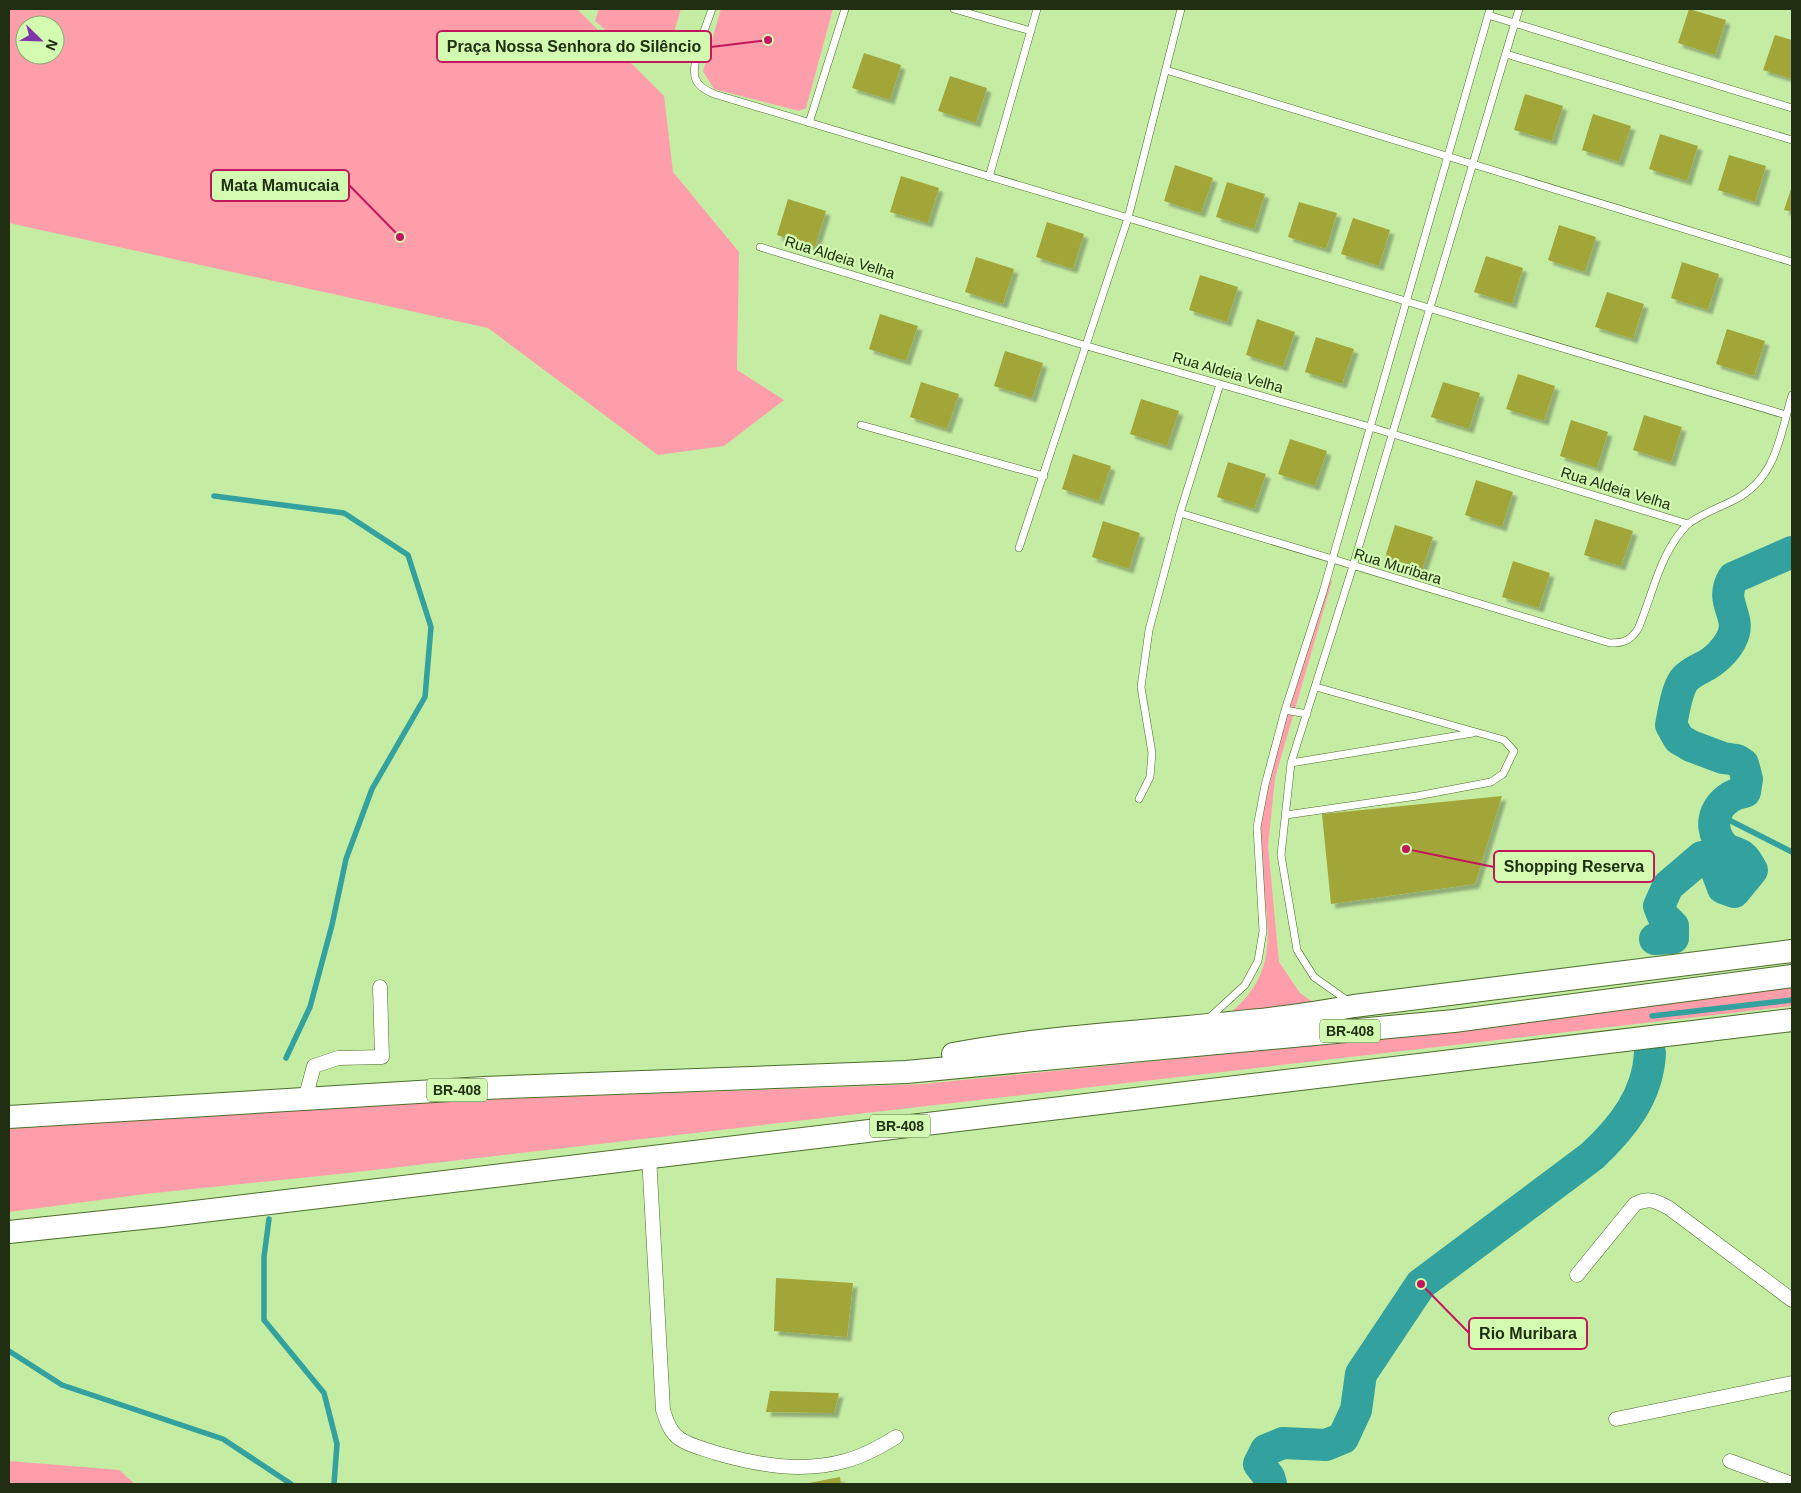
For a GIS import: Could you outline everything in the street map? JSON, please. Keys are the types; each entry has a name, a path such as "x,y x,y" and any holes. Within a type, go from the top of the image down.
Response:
{"highway":[{"path":"906,1072 950,1055 992,1047 1203,1024 1288,1017 1354,1006 1792,951"},
{"name":"BR-408","path":"9,1117 484,1088 906,1072 1454,1021 1792,976"},
{"name":"BR-408","path":"9,1232 161,1216 1792,1020"}],"street":[{"path":"305,1099 314,1066 338,1058 382,1057 380,987"},
{"path":"649,1156 663,1410 669,1428 681,1440 702,1449 748,1462 780,1467 844,1462 873,1451 896,1437"},
{"path":"1577,1274 1635,1204 1645,1199 1652,1200 1669,1208 1792,1300"},
{"path":"1616,1419 1792,1383"},
{"path":"1730,1461 1792,1484"}],"lane":[{"path":"712,9 693,70 696,80 702,88 714,94 1786,416"},
{"path":"809,123 845,9"},
{"path":"954,9 1030,31"},
{"path":"989,177 1037,9"},
{"path":"1018,548 1044,476 1128,218 1181,9"},
{"path":"1354,1006 1314,977 1297,950 1281,855 1291,763 1353,566 1519,9"},
{"path":"1203,1024 1245,985 1258,961 1263,931 1257,827 1265,785 1285,710 1332,560 1489,12 1515,22 1792,108"},
{"path":"1506,54 1792,140"},
{"path":"1166,70 1792,262"},
{"name":"Rua Aldeia Velha","path":"760,247 1087,346 1370,427 1688,524"},
{"path":"1139,799 1150,777 1152,753 1141,687 1149,630 1180,513 1220,384"},
{"path":"1688,524 1740,497 1762,480 1772,462 1792,395"},
{"path":"861,425 1044,476"},
{"name":"Rua Muribara","path":"1180,513 1610,643 1624,643 1638,629 1658,572 1671,545 1688,524"},
{"path":"1286,814 1417,796 1491,782 1503,774 1514,751 1504,740 1316,687"},
{"path":"1285,710 1307,714"},
{"path":"1291,763 1476,732"}],"shaded area":[{"path":"9,9 577,9 664,96 673,172 739,252 737,370 784,400 724,446 658,455 488,328 9,223"},
{"path":"599,9 681,9 666,59 627,48 595,21"},
{"path":"721,9 833,9 806,108 799,111 714,89 703,71"},
{"path":"1330,579 1332,581 1275,778 1268,846 1279,962 1300,993 1322,1008 1229,1014 1249,994 1261,974 1267,952 1268,930 1260,859 1260,834 1264,800 1282,731"},
{"path":"1792,986 1792,1006 348,1173 145,1194 9,1212 9,1129 363,1104 923,1084 1215,1055"},
{"path":"9,1461 119,1470 135,1484 9,1484"}],"building":[{"path":"1689,9 1726,20 1715,55 1678,43"},
{"path":"1775,35 1792,40 1792,79 1763,70"},
{"path":"864,53 901,65 890,100 852,88"},
{"path":"950,76 987,88 976,123 938,111"},
{"path":"1525,94 1563,106 1552,141 1514,130"},
{"path":"1593,114 1631,126 1619,162 1582,150"},
{"path":"1660,134 1698,146 1687,181 1649,169"},
{"path":"1729,155 1766,166 1755,202 1718,190"},
{"path":"1175,165 1213,178 1201,213 1164,201"},
{"path":"901,176 939,188 928,223 890,212"},
{"path":"1227,182 1265,194 1254,229 1216,217"},
{"path":"1792,186 1792,212 1784,210"},
{"path":"788,199 826,211 815,247 777,235"},
{"path":"1299,202 1337,213 1326,249 1288,237"},
{"path":"1353,218 1390,230 1379,266 1341,254"},
{"path":"1047,222 1084,234 1073,269 1036,257"},
{"path":"1559,225 1596,237 1585,272 1548,260"},
{"path":"1486,256 1523,268 1512,304 1474,292"},
{"path":"976,257 1014,269 1003,304 965,292"},
{"path":"1682,262 1719,274 1708,310 1671,298"},
{"path":"1200,275 1238,287 1227,322 1189,310"},
{"path":"1607,292 1644,304 1633,339 1595,327"},
{"path":"880,314 918,326 906,361 869,349"},
{"path":"1257,319 1295,332 1283,367 1246,355"},
{"path":"1727,329 1765,341 1754,376 1716,364"},
{"path":"1316,337 1354,349 1342,384 1305,372"},
{"path":"1005,351 1043,363 1032,398 994,386"},
{"path":"1518,374 1555,386 1544,421 1506,409"},
{"path":"921,382 959,394 947,429 910,417"},
{"path":"1443,382 1480,393 1469,429 1431,417"},
{"path":"1141,399 1179,411 1167,446 1130,434"},
{"path":"1644,415 1682,427 1671,462 1633,450"},
{"path":"1571,420 1608,432 1597,468 1560,456"},
{"path":"1290,439 1327,451 1315,486 1278,474"},
{"path":"1073,454 1111,466 1099,501 1062,489"},
{"path":"1228,462 1266,474 1254,509 1217,497"},
{"path":"1476,480 1513,492 1502,527 1465,515"},
{"path":"1595,519 1633,531 1621,566 1584,555"},
{"path":"1103,521 1140,533 1129,569 1092,557"},
{"path":"1395,525 1433,537 1421,573 1384,561"},
{"path":"1513,561 1550,573 1539,608 1502,597"},
{"path":"1502,796 1475,884 1331,904 1322,814"},
{"path":"776,1278 853,1283 847,1337 774,1331"},
{"path":"770,1391 839,1393 834,1413 766,1412"},
{"path":"840,1477 841,1484 809,1484 809,1483"}],"waterway":[{"path":"214,496 344,513 408,555 431,627 425,697 372,789 346,859 332,925 310,1007 286,1058"},
{"path":"1655,939 1673,938 1673,926 1663,916 1659,906 1668,886 1702,857 1711,856 1723,888 1734,892 1752,870 1743,857 1723,846 1717,838 1714,820 1721,805 1728,799 1745,792 1747,779 1743,764 1737,760 1723,758 1691,746 1679,739 1671,725 1677,696 1684,680 1715,659 1731,640 1735,624 1728,595 1733,578 1792,552"},
{"path":"1717,814 1792,852"},
{"path":"1652,1016 1792,1000"},
{"path":"1271,1484 1269,1477 1259,1464 1266,1450 1283,1443 1326,1445 1343,1438 1356,1410 1361,1374 1421,1284 1592,1156 1603,1145 1623,1122 1639,1097 1648,1069 1650,1053"},
{"path":"269,1219 264,1257 264,1320 324,1393 337,1444 334,1484"},
{"path":"9,1351 62,1385 223,1439 291,1484"}],"place":[{"name":"Praça Nossa Senhora do Silêncio","path":"768,40"},
{"name":"Mata Mamucaia","path":"400,237"},
{"name":"Shopping Reserva","path":"1406,849"},
{"name":"Rio Muribara","path":"1421,1284"}]}
